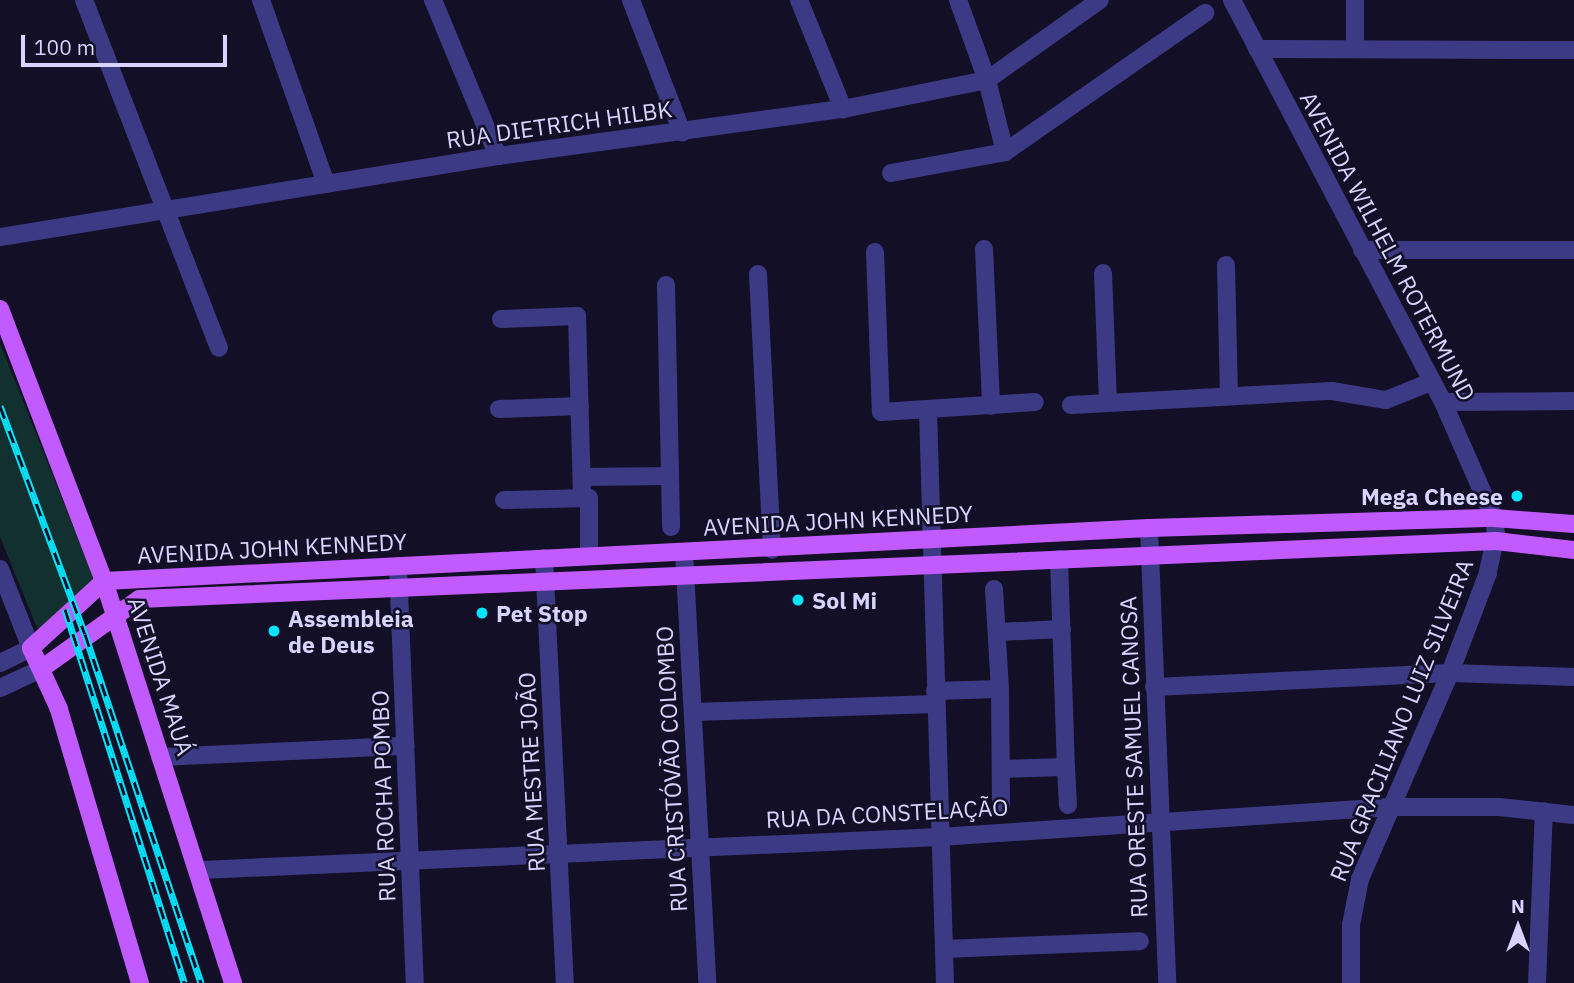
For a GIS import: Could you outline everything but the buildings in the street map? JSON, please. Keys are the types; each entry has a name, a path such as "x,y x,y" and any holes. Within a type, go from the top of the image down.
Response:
{"main road":[{"name":"AVENIDA MAUÁ","path":"0,309 116,615 160,757 201,870 233,983"},
{"name":"AVENIDA JOHN KENNEDY","path":"104,581 544,558 772,550 1149,528 1494,518 1574,524"},
{"name":"AVENIDA JOHN KENNEDY","path":"41,669 139,599 1496,541 1574,550"},
{"path":"104,581 31,648 59,709 140,983"}],"street":[{"path":"84,0 219,348"},
{"path":"261,0 326,184"},
{"path":"433,0 498,156"},
{"path":"631,0 682,132"},
{"path":"799,0 843,109"},
{"path":"958,0 988,80 1005,152"},
{"name":"RUA DIETRICH HILBK","path":"0,237 498,156 843,109 988,80 1100,0"},
{"name":"AVENIDA WILHELM ROTERMUND","path":"1232,0 1443,402 1494,518"},
{"path":"1355,0 1355,48"},
{"path":"891,173 1005,152 1205,13"},
{"path":"1257,49 1574,50"},
{"path":"984,249 991,406"},
{"path":"1362,250 1574,250"},
{"path":"875,252 881,412 1035,402"},
{"path":"1226,265 1229,394"},
{"path":"1103,273 1108,402"},
{"path":"758,274 772,550"},
{"path":"666,285 671,527"},
{"path":"501,319 577,316 582,498"},
{"path":"1071,405 1229,394 1332,391 1386,400 1431,382"},
{"path":"1443,402 1574,401"},
{"path":"499,409 580,406"},
{"path":"928,411 929,540 945,983"},
{"path":"582,477 670,476"},
{"path":"504,500 589,498 589,556"},
{"name":"RUA GRACILIANO LUIZ SILVEIRA","path":"1351,983 1351,925 1360,879 1450,673 1496,541 1494,518"},
{"name":"RUA ORESTE SAMUEL CANOSA","path":"1149,528 1167,983"},
{"name":"RUA CRISTÓVÃO COLOMBO","path":"684,552 707,983"},
{"name":"RUA MESTRE JOÃO","path":"544,558 561,853 565,983"},
{"path":"1059,559 1068,805"},
{"name":"RUA ROCHA POMBO","path":"398,566 415,983"},
{"path":"0,569 31,648 0,663"},
{"path":"994,589 1000,689 1001,805"},
{"path":"997,632 1062,629"},
{"path":"0,688 41,669"},
{"path":"1154,687 1450,673 1574,677"},
{"path":"693,712 935,698 1000,689"},
{"path":"160,757 406,746"},
{"path":"1001,769 1066,767"},
{"name":"RUA DA CONSTELAÇÃO","path":"201,870 940,837 1390,807 1544,811 1574,816"},
{"path":"1536,983 1544,811"},
{"path":"944,949 1140,941"}],"green space":[{"path":"0,343 92,574 92,584 44,629 37,628 0,537"}],"railway":[{"path":"0,406 85,634 201,983"},
{"path":"65,609 184,983"}],"place":[{"name":"Mega Cheese","path":"1517,496"},
{"name":"Sol Mi","path":"798,600"},
{"name":"Pet Stop","path":"482,613"},
{"name":"Assembleia de Deus","path":"274,631"}]}
